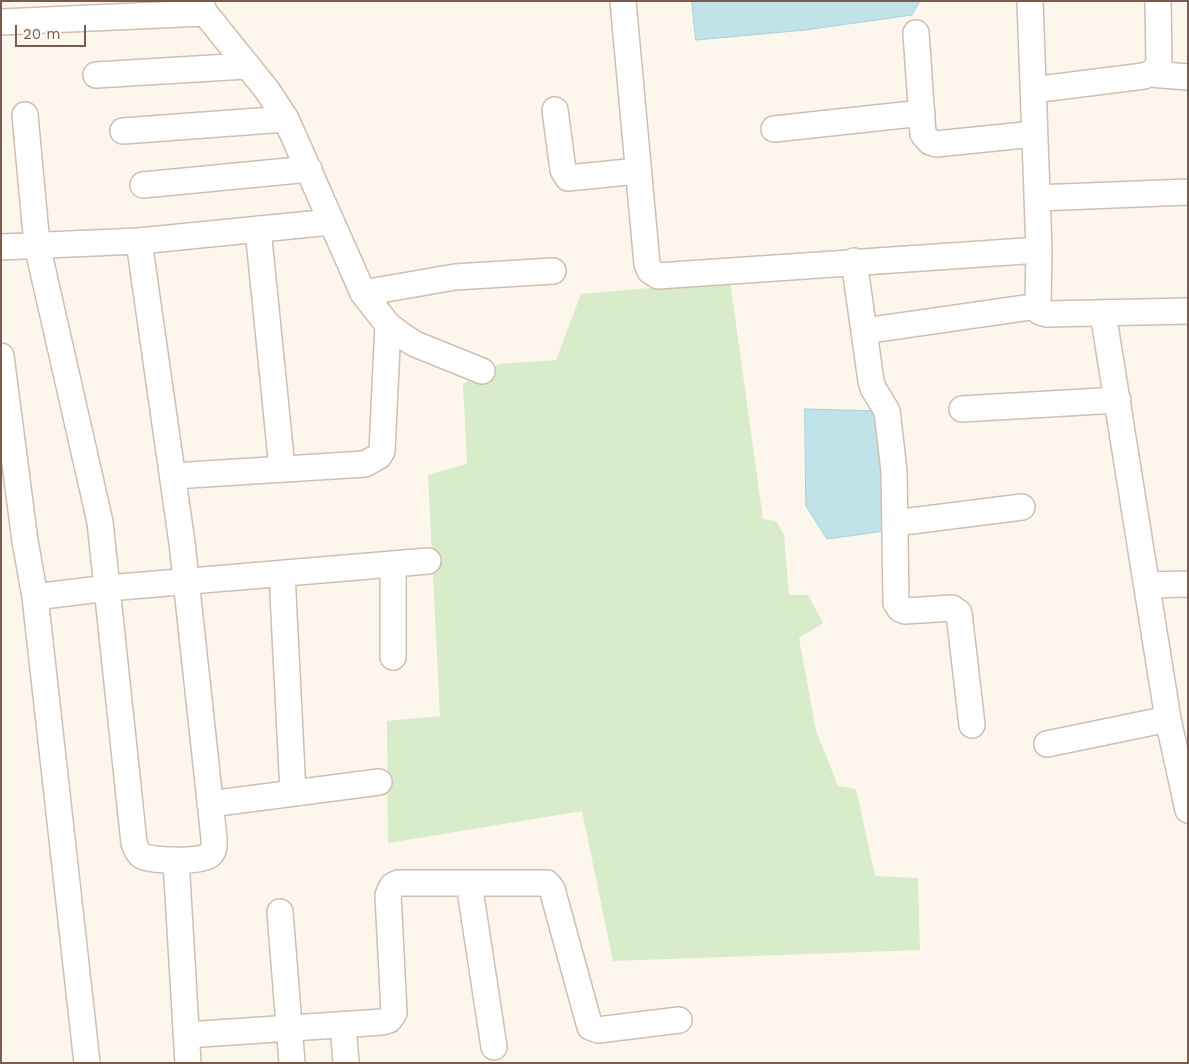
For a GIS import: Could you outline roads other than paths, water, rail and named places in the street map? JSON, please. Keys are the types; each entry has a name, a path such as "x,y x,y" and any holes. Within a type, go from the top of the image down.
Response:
{"street":[{"path":"622,1 647,264 653,274 658,276 854,261 1039,250"},
{"path":"1030,1 1039,250 1038,306 1040,312 1047,314 1188,311"},
{"path":"1148,74 1153,72 1159,64 1158,1"},
{"path":"1,22 202,7 246,66 267,90 286,119 364,293 388,325 415,344 482,371"},
{"path":"916,33 923,134 930,142 936,144 1034,134"},
{"path":"96,74 246,66"},
{"path":"1034,90 1148,74 1188,77"},
{"path":"555,110 563,170 568,178 638,171"},
{"path":"774,129 922,113"},
{"path":"25,114 37,244 100,522 134,843 137,852 143,856 176,860 206,857 211,854 214,847 173,476 139,241"},
{"path":"123,131 286,119"},
{"path":"143,185 309,169"},
{"path":"1037,198 1188,192"},
{"path":"1,247 139,241 331,222"},
{"path":"258,229 282,468"},
{"path":"854,261 873,388 887,411 894,471 895,598 900,609 905,611 956,609 960,617 972,725"},
{"path":"364,293 455,277 554,271"},
{"path":"864,331 1038,306"},
{"path":"1103,313 1168,719 1188,810"},
{"path":"173,476 365,464 379,456 382,451 388,325"},
{"path":"1,356 25,541 35,597 87,1063"},
{"path":"962,409 1118,400"},
{"path":"895,523 1022,507"},
{"path":"35,597 108,588 428,561"},
{"path":"393,564 393,657"},
{"path":"282,574 293,793"},
{"path":"1147,585 1188,584"},
{"path":"1047,744 1168,719"},
{"path":"210,804 380,782"},
{"path":"176,860 188,1063"},
{"path":"186,1035 343,1025 389,1020 394,1013 388,895 389,890 398,883 540,882 550,885 590,1027 594,1030 678,1020"},
{"path":"469,884 494,1047"},
{"path":"280,912 292,1063"},
{"path":"343,1025 346,1063"}],"water":[{"path":"692,1 920,1 912,15 805,30 696,40"},
{"path":"805,409 883,411 885,531 827,539 806,506"}]}
